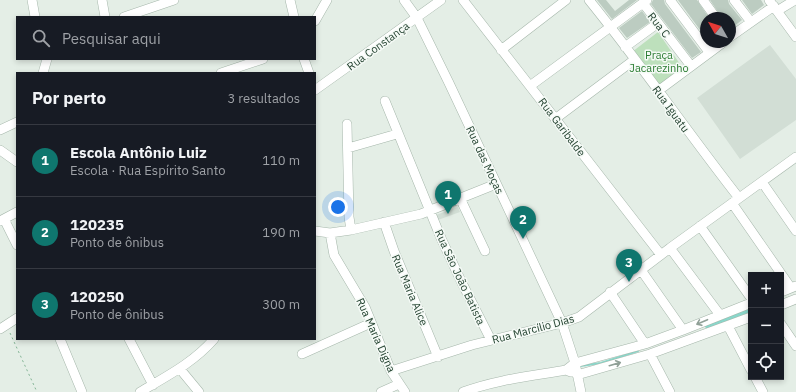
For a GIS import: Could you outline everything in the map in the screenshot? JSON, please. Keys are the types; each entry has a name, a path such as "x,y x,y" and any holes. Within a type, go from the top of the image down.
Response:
{"street":[{"path":"32,0 35,16"},
{"path":"102,0 105,16"},
{"path":"127,16 174,0"},
{"path":"290,0 294,16"},
{"path":"316,19 327,0"},
{"name":"Rua das Moças","path":"404,0 417,18 449,83 562,323 578,375 581,392"},
{"name":"Rua Constança","path":"316,89 441,0"},
{"name":"Rua Garibalde","path":"463,0 661,255"},
{"path":"501,50 566,0"},
{"name":"Rua Iguatu","path":"589,0 611,27 658,91 794,287"},
{"path":"670,0 709,52"},
{"path":"703,0 712,12"},
{"path":"734,0 751,22"},
{"path":"736,33 773,6 795,0"},
{"path":"530,86 645,2"},
{"name":"Rua C","path":"645,2 658,23 691,66"},
{"path":"773,6 796,37"},
{"path":"625,47 658,23"},
{"path":"658,91 715,48"},
{"path":"43,72 47,60"},
{"path":"224,72 260,60"},
{"path":"304,60 309,72"},
{"path":"556,118 634,60"},
{"name":"Rua São João Batista","path":"385,101 397,134 460,281 491,340"},
{"path":"0,130 16,122"},
{"path":"347,124 349,218 351,230"},
{"path":"348,148 397,134"},
{"path":"0,150 16,161"},
{"name":"Rua Marcílio Dias","path":"391,371 491,340 562,323 579,317 610,292 700,226 794,161"},
{"path":"762,182 796,231"},
{"path":"316,231 330,233 351,230 430,211 496,184"},
{"path":"460,198 485,251"},
{"path":"16,213 2,220 16,243"},
{"name":"Rua Maria Alice","path":"384,222 394,251 438,357"},
{"path":"700,226 748,294"},
{"name":"Rua Maria Digna","path":"330,233 334,255 365,306 391,371 405,392"},
{"path":"670,248 720,315"},
{"path":"641,270 683,330"},
{"path":"784,291 794,287"},
{"path":"610,292 645,344"},
{"path":"784,304 796,299"},
{"path":"566,370 574,362 645,344 748,304"},
{"path":"462,392 475,387 507,380 566,370 578,375 650,354 748,318"},
{"path":"2,326 16,319"},
{"path":"302,354 372,323"},
{"path":"728,326 748,364"},
{"path":"784,328 796,346"},
{"path":"60,340 82,392"},
{"path":"130,340 153,385"},
{"path":"140,392 180,369 213,340"},
{"path":"650,354 670,392"},
{"path":"180,369 199,392"},
{"path":"757,380 763,392"},
{"path":"380,392 399,384"}],"path":[{"path":"2,326 37,392"}],"shaded area":[{"path":"770,45 796,79 796,120 740,159 697,98"},
{"path":"458,207 460,212 438,220 436,215"}],"green space":[{"name":"Praça Jacarezinho","path":"658,32 684,70 659,89 632,52"}],"building":[{"path":"597,0 606,0 615,11 629,0 637,0 612,19"},
{"path":"653,0 664,0 665,4 701,52 692,58 651,4"},
{"path":"678,0 697,0 705,12 700,12 700,30"},
{"path":"710,0 728,0 729,4 736,12 718,12"},
{"path":"742,0 761,0 764,5 752,14"},
{"path":"642,11 650,22 627,38 619,28"},
{"path":"736,13 742,20 736,24"}],"waterway":[{"path":"708,325 748,309"},
{"path":"580,366 601,363 638,351"}],"place":[{"name":"Escola Antônio Luiz","path":"448,214"},
{"name":"120235","path":"523,239"},
{"name":"120250","path":"629,282"}]}
